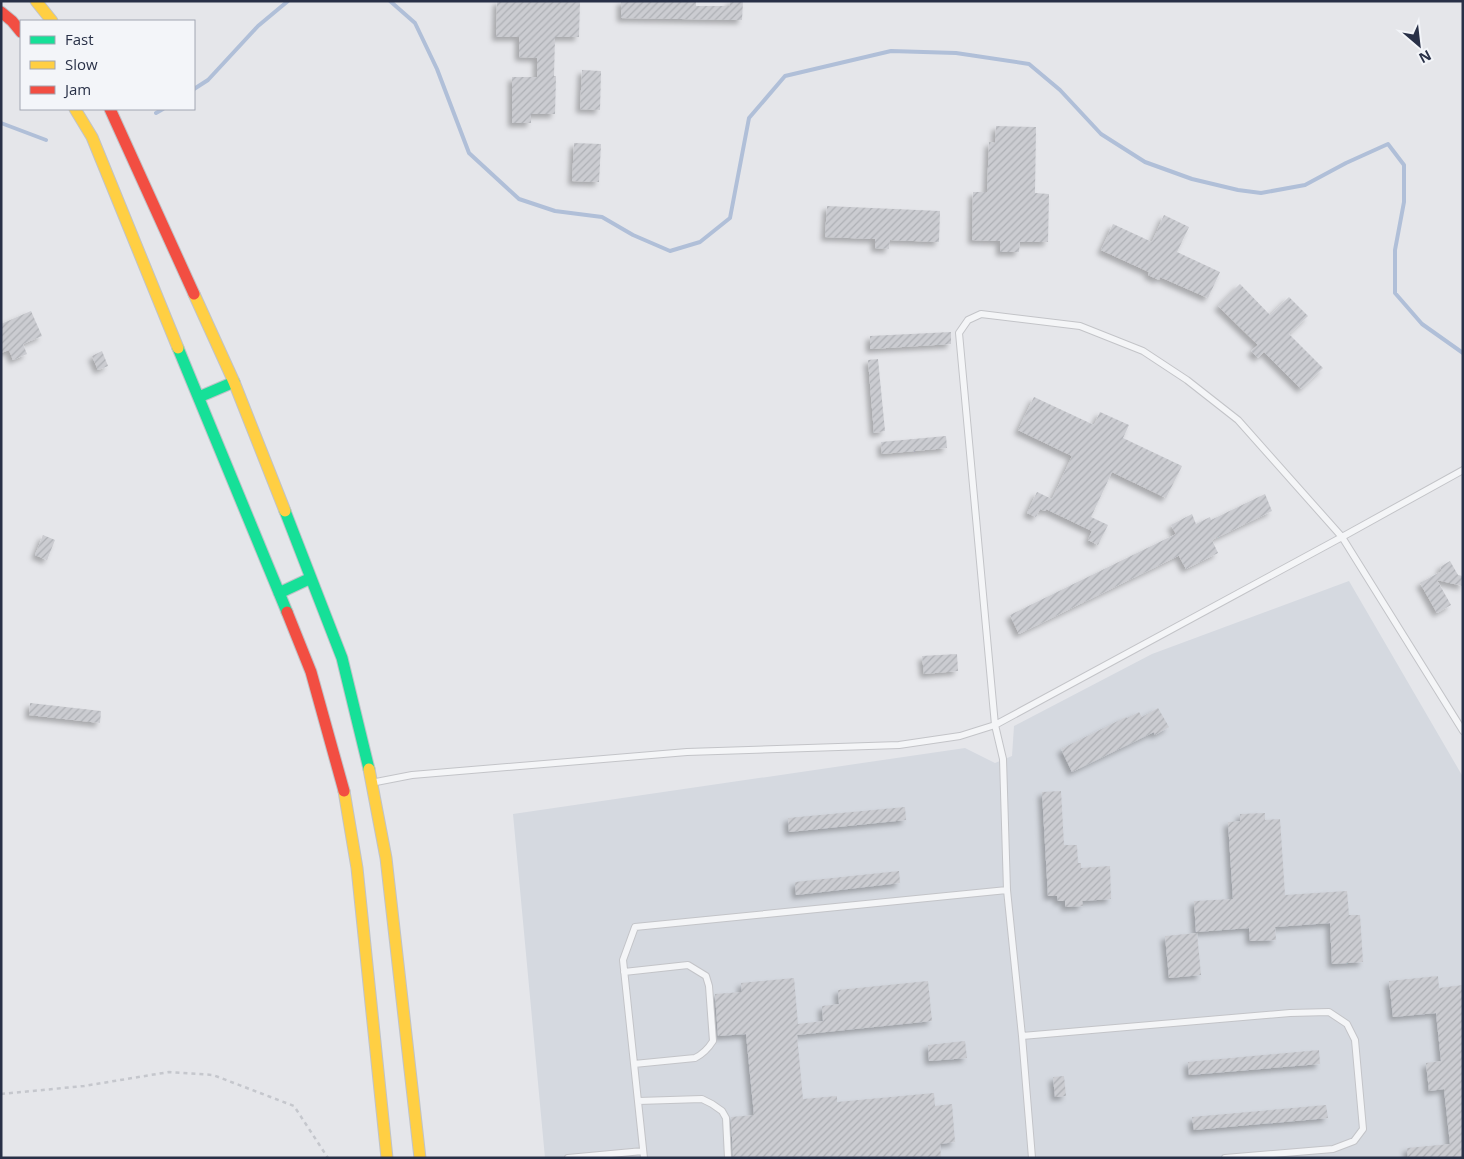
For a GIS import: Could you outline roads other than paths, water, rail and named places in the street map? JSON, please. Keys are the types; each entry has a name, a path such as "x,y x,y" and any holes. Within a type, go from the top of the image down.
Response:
{"main road":[{"path":"36,1 51,20"},
{"path":"1,12 20,31"},
{"path":"77,110 92,137 311,672 343,785 357,868 386,1158"},
{"path":"110,110 234,382 342,658 372,782 386,858 420,1158"},
{"path":"199,397 234,382"},
{"path":"279,592 311,578"}],"lane":[{"path":"1032,1158 1007,890 1003,759 995,725 959,333 968,320 981,314 1080,326 1143,351 1187,380 1238,420 1342,537 1463,731"},
{"path":"372,782 412,775 687,752 899,745 960,736 995,725 1463,470"},
{"path":"568,1158 644,1155 623,960 635,927 1007,890"},
{"path":"624,972 688,965 706,976 709,986 713,1041 709,1048 695,1058 634,1064"},
{"path":"1022,1036 1290,1013 1328,1012 1347,1024 1355,1040 1363,1128 1354,1141 1333,1149 1225,1158"},
{"path":"638,1101 702,1099 712,1104 722,1111 726,1118 728,1158"}],"waterway":[{"path":"195,88 208,80 258,26 288,1"},
{"path":"390,1 415,23 437,69 469,153 519,199 555,211 602,217 633,235 670,251 700,242 730,218 749,118 785,76 891,51 956,53 1029,64 1060,90 1101,134 1145,162 1192,179 1238,190 1261,193 1305,185 1346,163 1388,144 1404,165 1404,202 1395,250 1395,293 1422,324 1463,353"},
{"path":"156,113 161,110"},
{"path":"1,123 46,140"}]}
